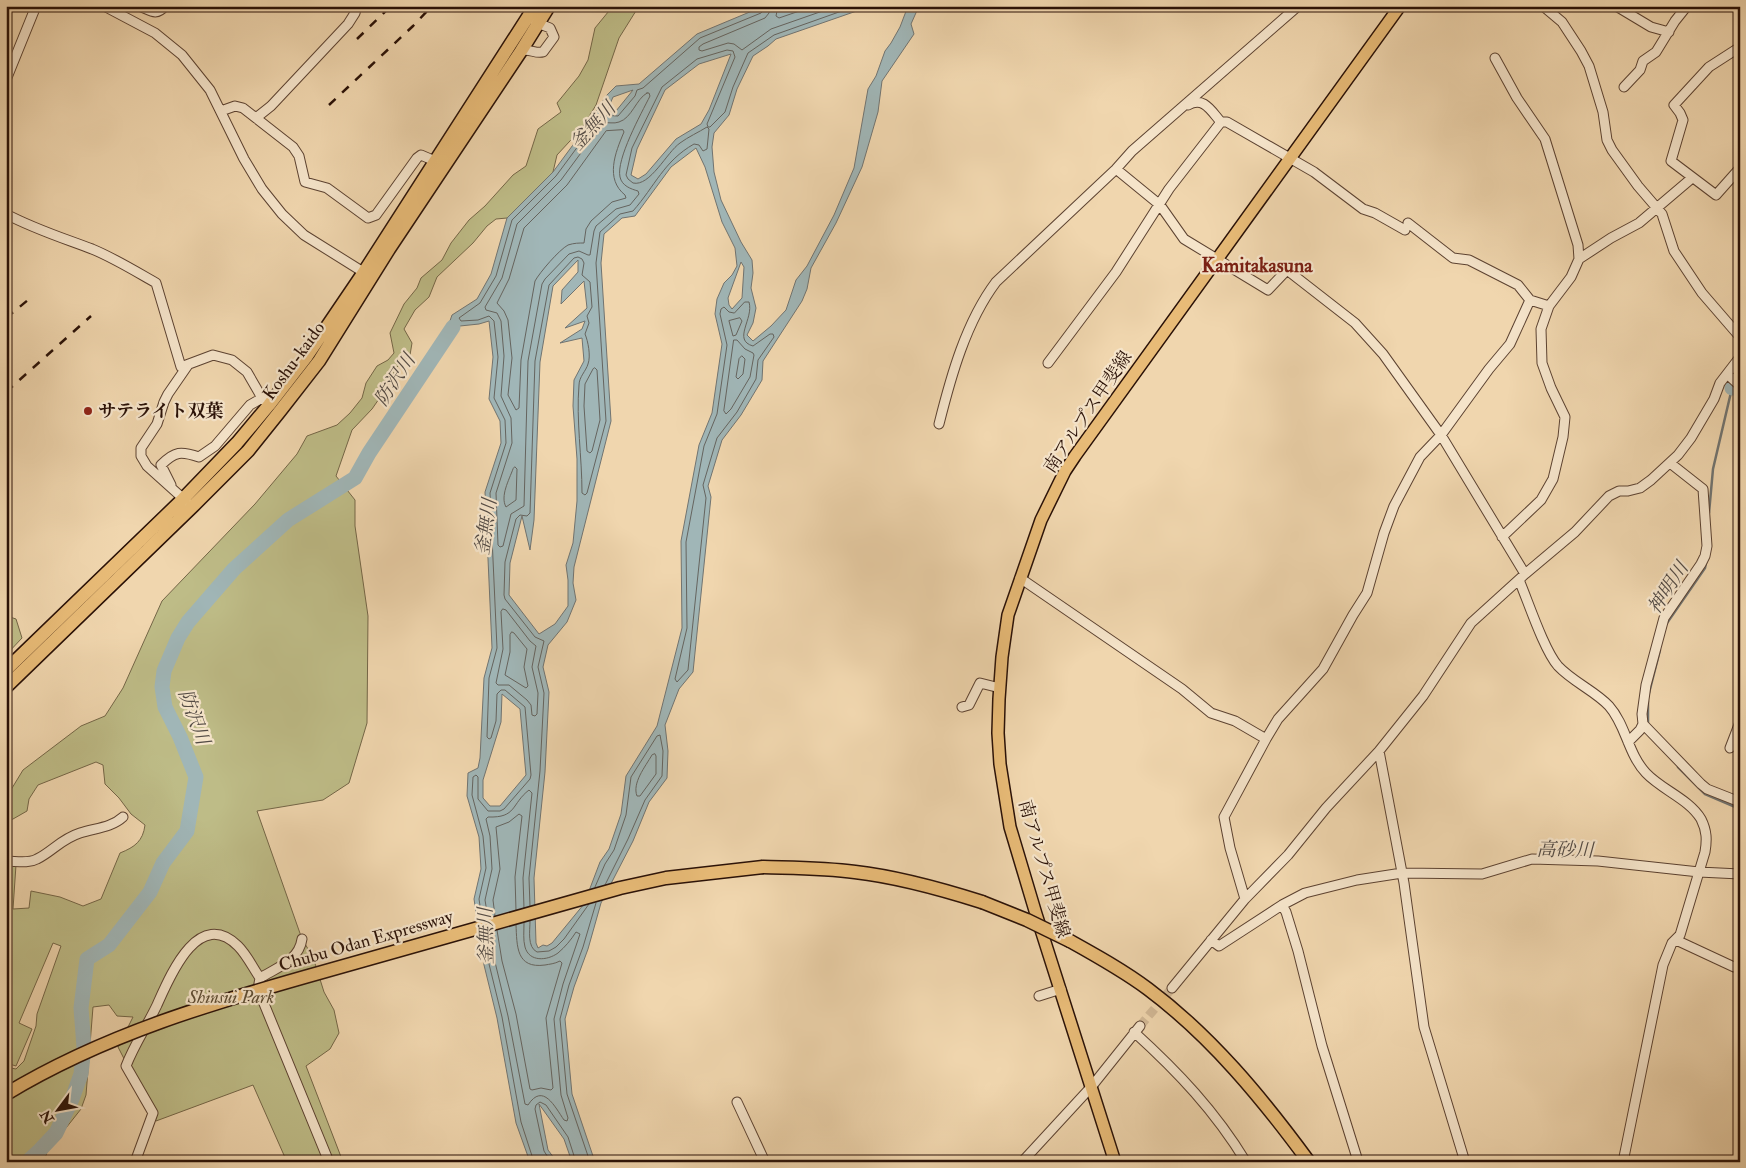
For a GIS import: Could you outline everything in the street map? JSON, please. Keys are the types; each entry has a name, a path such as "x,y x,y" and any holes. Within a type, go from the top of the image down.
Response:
{"highway":[{"name":"Koshu-kaido","path":"6,687 183,498 248,451 280,411 318,361 435,161 532,13 549,6"},
{"name":"Koshu-kaido","path":"6,670 237,443 265,401 307,356 389,250 521,51 532,13"},
{"name":"Chubu Odan Expressway","path":"6,1094 36,1076 119,1037 249,992 620,888 666,878 763,867 812,868 896,878 982,902 1027,920 1118,968 1148,989 1183,1018 1240,1076 1270,1110 1309,1162"}],"main road":[{"name":"南アルプス甲斐線","path":"1116,1162 1010,827 1000,764 998,732 1002,657 1008,615 1041,520 1065,471 1400,6"}],"street":[{"path":"6,80 36,6"},
{"path":"104,6 155,33 182,55 210,90 244,159 262,189 282,214 304,234 368,275"},
{"path":"139,6 156,13 160,12 165,6"},
{"path":"256,118 271,106 348,24 357,6"},
{"path":"939,424 963,342 989,291 1006,272 1116,168 1132,150 1298,6"},
{"path":"1543,6 1562,22 1589,66 1603,112 1606,140 1638,186 1662,214 1674,251 1702,293 1740,337"},
{"path":"1616,6 1651,27 1668,32"},
{"path":"1624,87 1640,70 1643,61 1656,52 1668,32 1688,6"},
{"path":"521,51 543,52 554,37 550,28 532,13"},
{"path":"1740,47 1709,67 1674,105 1683,120 1671,161 1716,195 1740,168"},
{"path":"1495,58 1517,98 1545,139 1578,245 1579,259 1571,277 1549,306 1541,329 1542,363 1551,388 1565,417 1563,437 1553,479 1541,500 1502,537"},
{"path":"1162,124 1166,124 1190,103 1198,101 1204,103 1221,122 1227,122 1314,172 1363,209 1406,227 1453,258 1469,260 1518,285 1530,300 1549,306"},
{"path":"221,111 235,106 243,108 294,147 299,156 305,182 327,188 368,218 376,215 417,158 421,155 435,161"},
{"path":"1048,363 1116,272 1169,189 1221,122"},
{"path":"1116,168 1160,205 1184,239 1268,290 1288,270 1348,318 1383,354 1441,435 1502,537 1522,577 1552,656 1558,666 1608,705 1615,714 1636,760 1645,772 1657,784 1694,810 1701,819 1707,839 1680,935 1672,943 1662,965 1623,1162"},
{"path":"1579,259 1611,238 1639,223 1692,178"},
{"path":"6,214 29,226 109,257 156,283 181,367 212,355 232,360 247,372 265,401 250,405 215,446 199,456 185,452 170,456 161,465 183,498"},
{"path":"1245,899 1230,848 1224,817 1278,719 1323,669 1367,593 1384,533 1394,506 1420,457 1441,435 1489,369 1510,344 1530,300"},
{"path":"1172,988 1245,899 1288,855 1326,808 1379,751 1423,696 1471,624 1575,532 1609,496 1620,490 1628,491 1640,488 1670,463 1691,438 1714,399 1720,383 1740,357"},
{"path":"183,498 147,466 141,456 141,448 157,424 168,394 188,365"},
{"path":"1728,374 1740,386"},
{"path":"1628,742 1640,730 1643,724 1642,714 1646,685 1664,618 1701,564 1707,546 1703,489 1670,463"},
{"path":"1020,578 1182,688 1211,713 1235,721 1266,739"},
{"path":"962,707 969,705 980,683 1000,688"},
{"path":"1730,748 1740,722"},
{"path":"1643,724 1707,789 1740,802"},
{"path":"1379,751 1402,873 1424,1027 1465,1162"},
{"path":"6,861 27,862 37,859 62,841 78,833 116,824 123,817"},
{"path":"1211,940 1218,946 1282,904 1305,893 1357,880 1402,873 1482,874 1532,859 1598,861 1699,872 1740,874"},
{"path":"1282,904 1298,952 1322,1046 1357,1158 1360,1162"},
{"path":"137,1161 153,1113 126,1066 170,975 188,947 205,936 215,935 228,938 242,951 260,978 258,989 266,1011 329,1162"},
{"path":"260,978 295,957 301,948 302,940"},
{"path":"1676,940 1740,968"},
{"path":"1039,996 1061,989"},
{"path":"1022,1162 1092,1086 1137,1029 1196,1092 1218,1120 1246,1162"},
{"path":"737,1102 765,1162"}],"green space":[{"name":"Shinsui Park","path":"613,6 639,6 619,38 596,105 582,128 557,155 553,172 507,218 496,219 487,226 473,243 437,277 429,297 415,310 404,329 412,343 410,355 396,368 388,386 372,409 352,430 336,476 355,500 355,526 368,616 367,723 349,783 323,800 257,811 302,939 313,957 324,992 334,1010 339,1033 330,1049 306,1066 343,1162 287,1162 253,1085 156,1121 118,1047 133,1017 117,1016 109,1005 93,1007 86,1095 81,1109 47,1152 44,1162 6,1162 6,1067 16,1069 24,1061 36,1026 37,1014 61,946 53,943 19,1023 32,1029 16,1066 6,1063 6,865 16,865 13,909 29,908 31,891 60,897 83,906 101,899 120,853 137,843 144,831 145,825 131,814 105,784 103,765 96,762 38,785 29,799 27,811 6,823 6,798 23,770 81,726 105,716 123,688 162,601 255,504 297,454 307,436 337,425 362,398 366,383 377,366 388,360 394,353 390,333 404,304 417,288 421,278 442,260 451,243 469,220 485,206 513,175 526,166 538,129 561,112 557,103 579,76 588,60 595,28"},
{"path":"7,616 16,619 22,638 6,655"}],"water":[{"name":"釜無川","path":"764,6 871,6 776,39 753,56 737,89 729,115 714,133 712,147 714,172 721,200 741,242 752,260 751,288 756,308 753,323 747,335 753,341 786,310 796,280 807,266 834,215 854,168 868,89 876,76 885,51 900,27 908,6 919,6 911,24 914,34 882,81 878,112 862,167 836,223 811,268 807,289 802,301 763,361 762,380 741,415 722,440 708,486 711,497 693,672 679,689 665,725 668,751 667,778 649,802 633,841 601,903 565,1019 572,1094 595,1162 572,1162 564,1139 539,1104 548,1150 557,1162 530,1162 516,1123 497,1018 484,965 474,899 481,869 479,837 467,796 468,773 478,768 480,758 484,678 492,648 485,492 501,443 500,421 489,399 493,357 489,321 460,326 442,344 452,315 477,299 491,274 507,218 553,172 606,96 616,86 639,84 697,34","holes":["731,54 709,110 701,124 676,139 646,174 638,179 631,175 637,149 665,90 699,64","633,90 616,111 607,111 613,97","696,148 705,167 722,222 735,248 737,266 724,283 717,299 715,314 722,344 712,413 699,445 681,541 682,628 657,726 626,776 621,814 609,849 600,862 584,904 552,943 538,948 536,943 534,878 545,772 549,692 543,667 548,645 567,622 576,600 573,583 574,567 611,421 601,263 604,234 622,218 635,216 671,167","578,260 578,272 562,290 561,304 584,281 587,308 565,328 585,321 582,329 560,343 582,338 584,361 574,380 573,406 577,459 577,501 573,543 566,565 568,606 555,624 539,634 509,595 510,563 522,516 530,550 534,520 540,362 553,286","741,262 744,267 742,298 732,309 728,298","502,694 520,709 526,775 500,806 490,806 483,798 483,780 501,722"]}],"waterway":[{"name":"防沢川","path":"27,1162 56,1133 81,1074 84,1047 81,1008 87,959 109,945 150,892 163,863 187,831 196,777 180,737 165,707 162,687 164,671 178,638 188,622 234,569 288,520 355,478 369,453 453,327"},
{"name":"神明川","path":"1732,388 1740,377"},
{"name":"神明川","path":"1709,513 1713,469 1732,388"},
{"name":"神明川","path":"1667,623 1705,568 1706,563"},
{"name":"神明川","path":"1649,693 1660,650"},
{"name":"神明川","path":"1648,701 1648,725"},
{"name":"神明川","path":"1678,767 1705,794 1740,809"}],"tunnel":[{"path":"1140,1026 1172,988"}],"railway":[{"path":"357,39 391,6"},
{"path":"329,105 432,6"},
{"path":"6,318 28,300"},
{"path":"6,392 91,316"}],"place":[{"name":"サテライト双葉","path":"88,411"}],"district":[{"name":"Kamitakasuna","path":"1257,265"}],"water label":[{"name":"高砂川","path":"1565,850"}]}
